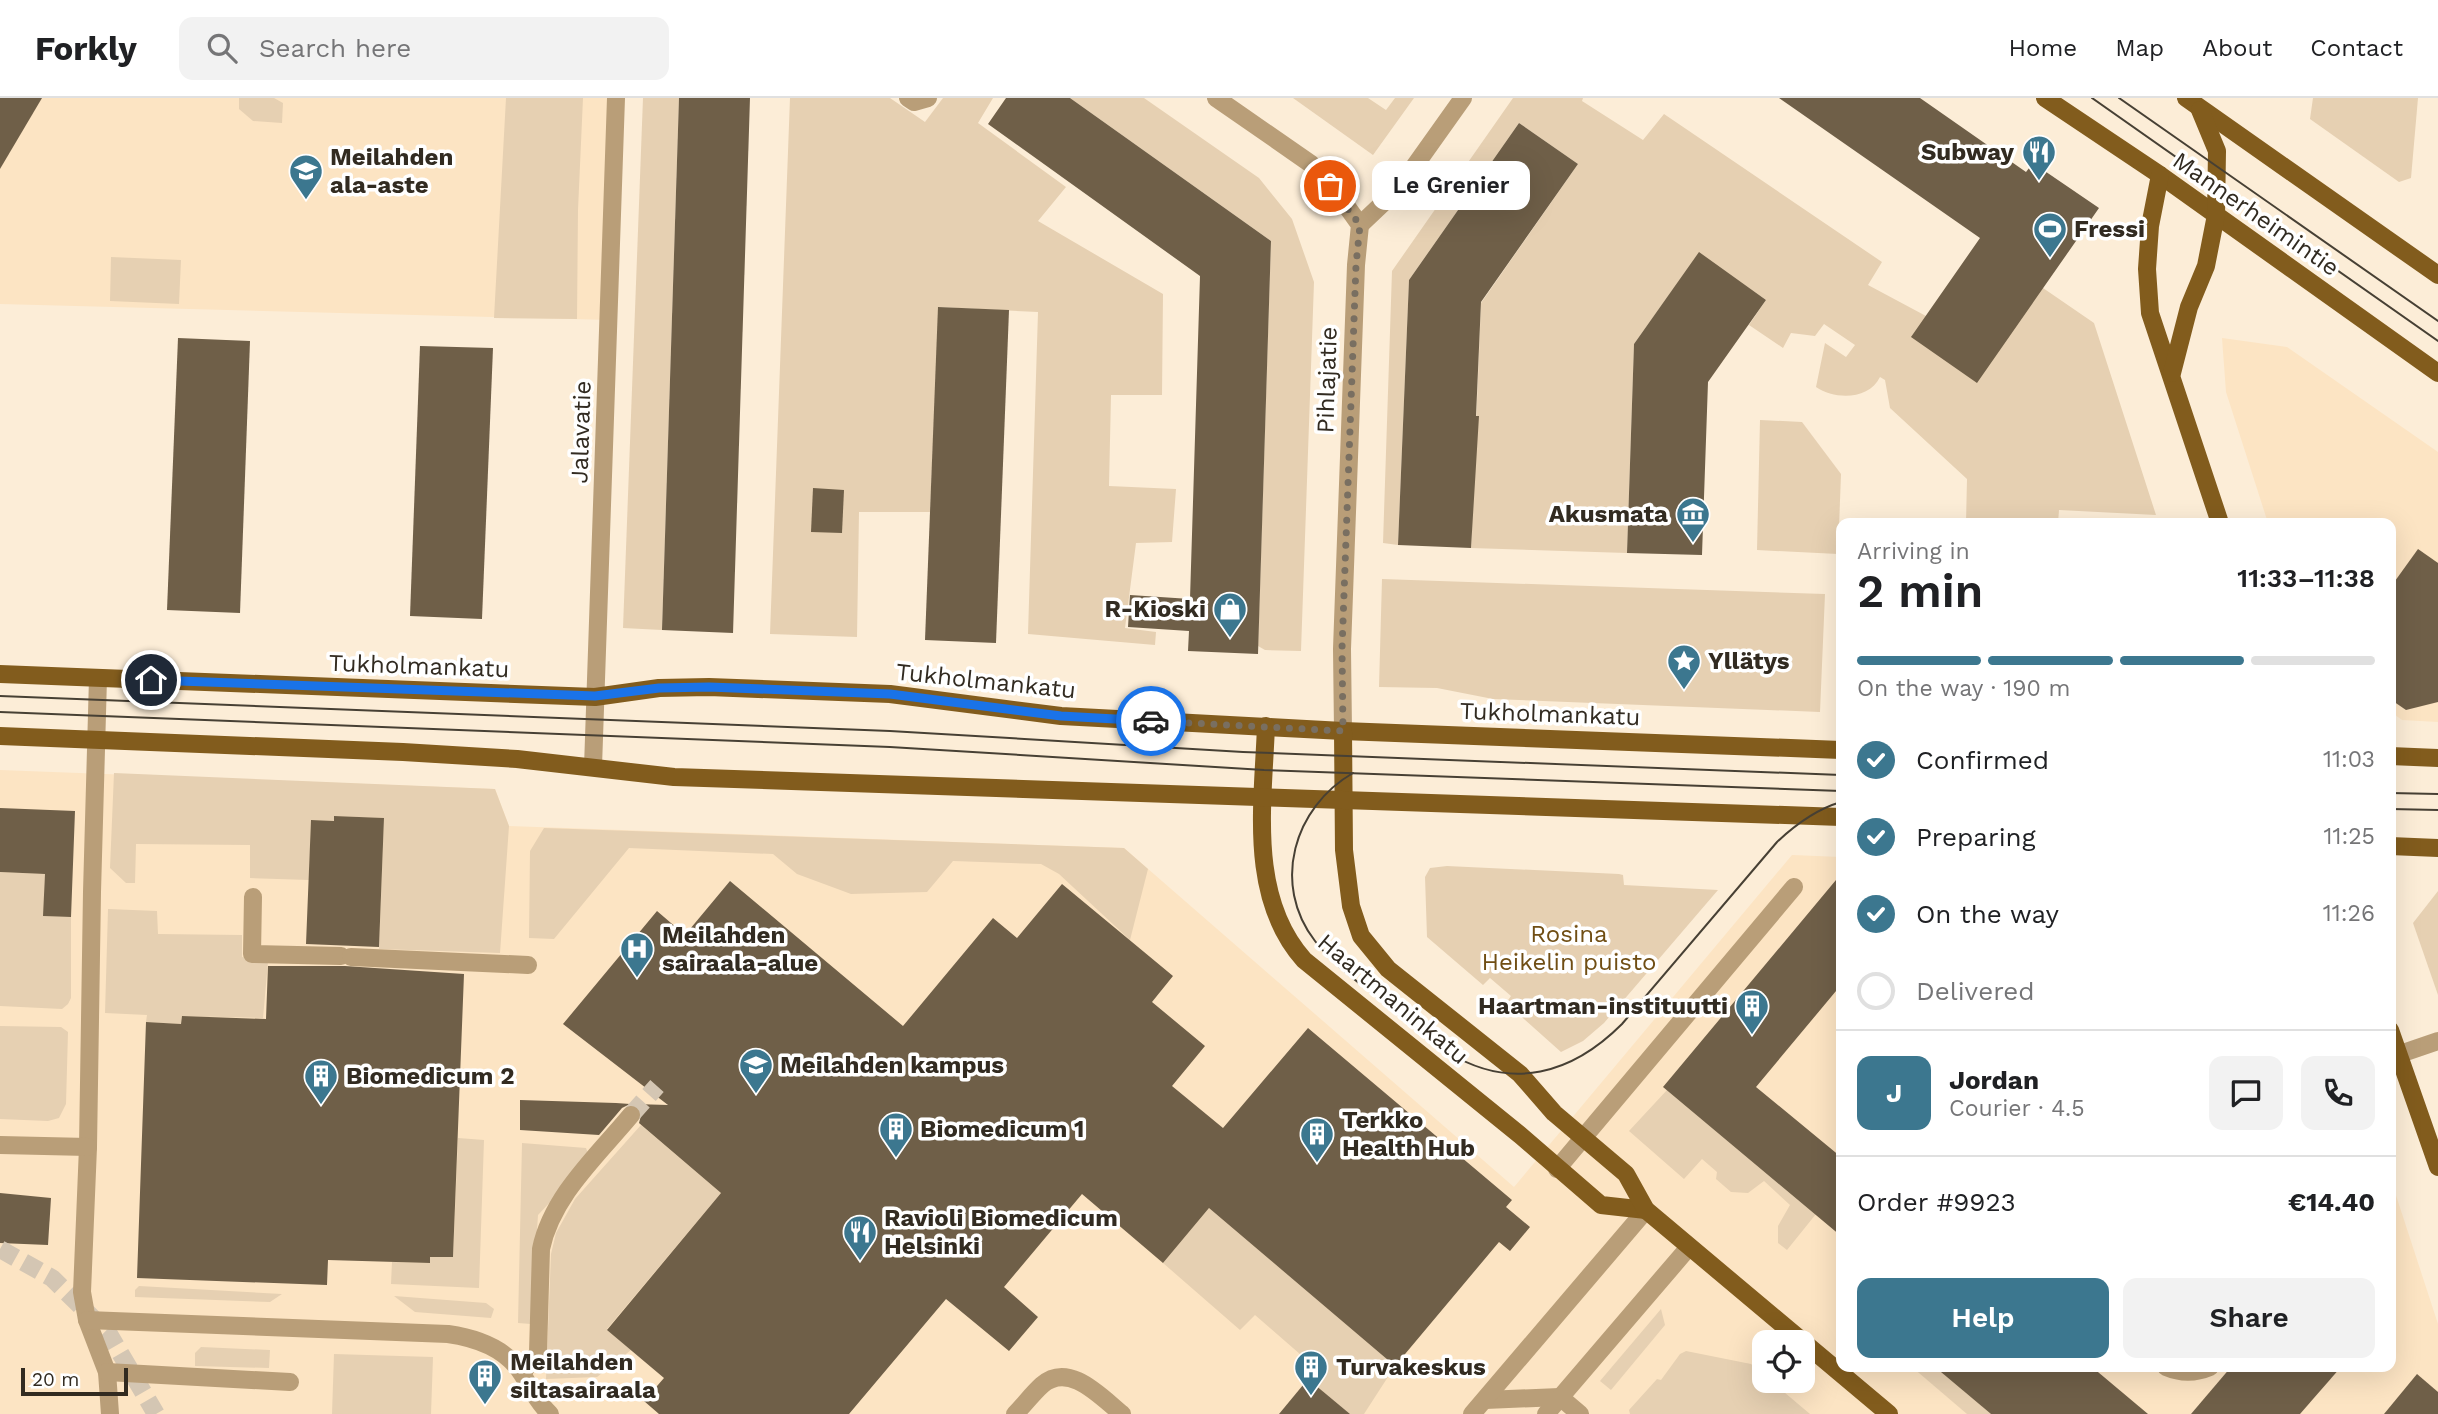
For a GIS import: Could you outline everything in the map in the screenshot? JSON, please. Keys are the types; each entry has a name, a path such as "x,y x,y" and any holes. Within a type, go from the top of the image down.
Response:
{"main road":[{"name":"Mannerheimintie","path":"2045,98 2160,175 2438,373"},
{"path":"2186,98 2438,275"},
{"path":"2172,374 2189,307 2206,266 2216,215 2217,151 2200,110"},
{"path":"2160,175 2150,226 2147,269 2151,313 2218,518"},
{"name":"Tukholmankatu","path":"0,674 595,696 659,688 709,687 890,694 1061,716 1343,731 1836,750"},
{"name":"Haartmaninkatu","path":"1266,726 1262,848 1266,883 1280,927 1290,944 1304,960 1520,1135 1601,1205 1646,1210"},
{"name":"Haartmaninkatu","path":"1343,731 1344,850 1350,900 1362,936 1388,969 1520,1074 1554,1113 1626,1174 1646,1210 1836,1370"},
{"path":"0,736 403,752 517,759 674,777 1836,817"},
{"path":"2396,756 2438,758"},
{"path":"2396,846 2438,848"},
{"path":"2396,1044 2438,1167"},
{"name":"Haartmaninkatu","path":"1839,1372 1889,1414"}],"street":[{"name":"Jalavatie","path":"593,767 616,98"},
{"path":"908,98 914,102 928,98"},
{"path":"1216,98 1311,164 1360,225 1399,188 1463,98"},
{"name":"Pihlajatie","path":"1343,731 1344,587 1356,265 1360,225"},
{"path":"99,678 82,1292 87,1320 107,1372 110,1414"},
{"path":"1557,1169 1794,887"},
{"path":"253,897 251,954 528,965"},
{"path":"2400,1054 2438,1041"},
{"path":"522,1373 538,1353 541,1249 544,1235 560,1201 631,1115"},
{"path":"0,1145 88,1147"},
{"path":"1487,1407 1646,1210"},
{"path":"1546,1414 1689,1247"},
{"path":"87,1320 472,1337 507,1357 522,1373 529,1389 550,1414"},
{"path":"107,1372 290,1382"},
{"path":"1015,1414 1048,1381 1071,1377 1082,1382 1122,1414"},
{"path":"1472,1414 1487,1407 1560,1397 1580,1414"}],"shaded area":[{"name":"Meilahden ala-aste","path":"0,98 616,98 609,320 0,304"},
{"path":"2222,338 2287,347 2438,452 2438,722 2402,720 2396,716 2396,518 2266,518 2226,392"},
{"name":"Meilahden sairaala-alue","path":"0,770 495,789 509,826 1124,848 1514,1187 1792,855 1836,857 1836,1372 2396,1372 2396,1195 2438,1324 2438,1414 0,1414"}],"green space":[{"path":"239,98 274,98 283,103 282,123 253,121 239,109"},
{"path":"506,98 583,98 577,319 494,318"},
{"path":"643,98 679,98 662,630 623,628"},
{"path":"790,98 890,98 925,122 943,98 993,98 978,123 1066,187 1038,221 1163,294 1162,395 1111,395 1109,486 1176,489 1172,542 1136,543 1125,628 1156,632 1155,645 1028,634 1038,312 939,307 930,512 859,512 857,637 770,634"},
{"path":"1070,98 1144,98 1259,178 1292,219 1314,282 1301,651 1265,650 1258,646 1271,241"},
{"path":"1293,98 1368,98 1386,110 1395,98 1414,98 1373,155"},
{"path":"1513,98 1583,98 1582,101 1643,140 1664,114 1882,262 1868,285 1926,316 2043,288 2094,323 2156,515 2059,510 2058,518 1966,518 1967,479 1890,408 1885,380 1880,377 1868,390 1851,396 1832,394 1816,387 1825,343 1846,357 1855,345 1824,324 1815,336 1791,333 1783,348 1749,325 1766,300 1699,253 1634,344 1627,553 1471,548 1481,303 1578,164 1519,123 1409,280 1398,545 1383,543 1392,271"},
{"path":"2313,98 2418,98 2411,178 2399,182 2310,119"},
{"path":"111,257 181,260 179,304 110,301"},
{"path":"1760,420 1802,422 1841,474 1839,518 1836,518 1836,554 1757,550"},
{"path":"1382,579 1825,594 1820,712 1493,699 1437,688 1379,687"},
{"path":"114,773 495,789 509,826 500,953 379,949 384,818 335,816 334,821 311,820 309,880 250,878 250,845 136,844 135,883 126,883 110,868"},
{"path":"544,828 1124,848 1148,869 1130,940 1059,874 1041,864 953,861 927,892 851,894 797,874 773,854 629,848 554,939 529,938 530,851"},
{"name":"Rosina Heikelin puisto","path":"1447,866 1619,874 1623,875 1624,885 1718,890 1604,1023 1583,1041 1561,1052 1506,1003 1511,996 1490,978 1483,985 1427,937 1425,877 1430,868"},
{"path":"0,872 45,874 44,916 71,917 71,998 62,1009 0,1006"},
{"path":"2438,891 2438,995 2413,923"},
{"path":"108,909 157,911 158,934 242,935 242,957 268,962 263,1018 182,1016 181,1024 146,1022 147,1015 105,1013"},
{"path":"0,1026 61,1027 68,1032 66,1104 59,1118 48,1121 0,1119"},
{"path":"1667,1090 1816,1214 1787,1250 1778,1243 1778,1226 1790,1205 1764,1181 1748,1193 1731,1192 1716,1179 1717,1172 1702,1159 1684,1179 1629,1131"},
{"path":"641,1125 721,1193 607,1329 631,1350 597,1377 546,1379 551,1254 556,1233 575,1199"},
{"path":"458,1138 484,1140 479,1288 391,1284 392,1262 429,1263 430,1257 453,1257"},
{"path":"522,1143 586,1148 590,1159 538,1215 531,1324 518,1323"},
{"path":"1209,1208 1395,1366 1364,1414 1350,1414 1308,1379 1316,1368 1255,1315 1240,1330 1163,1263"},
{"path":"139,1286 282,1294 270,1302 135,1297 135,1290"},
{"path":"394,1296 486,1303 494,1309 491,1318 415,1312"},
{"path":"1661,1309 1665,1325 1611,1390 1600,1381"},
{"path":"201,1347 270,1350 269,1368 195,1366 195,1353"},
{"path":"1686,1351 1751,1364 1752,1393 1785,1393 1810,1414 1630,1414 1629,1410 1657,1379 1661,1380 1680,1354"},
{"path":"334,1354 433,1357 431,1414 332,1414"},
{"path":"1918,1372 1941,1372 1991,1414 1967,1414"}],"building":[{"path":"0,98 42,98 0,169"},
{"path":"679,98 750,98 733,633 662,630"},
{"path":"1006,98 1070,98 1271,241 1258,654 1188,651 1189,631 1128,627 1130,595 1190,599 1200,276 988,124"},
{"path":"1779,98 1920,98 2026,172 2033,163 2099,208 1977,383 1911,337 1980,238"},
{"path":"1519,123 1578,164 1481,302 1476,416 1479,416 1471,548 1398,545 1409,280"},
{"path":"1699,252 1766,300 1708,382 1702,555 1627,553 1634,344"},
{"path":"938,307 1009,310 996,643 925,640"},
{"path":"178,338 250,341 240,613 167,610"},
{"path":"420,346 493,348 482,619 410,616"},
{"path":"813,488 844,490 842,533 811,532"},
{"path":"2418,549 2438,563 2438,702 2406,710 2396,703 2396,580"},
{"path":"0,808 75,811 71,917 43,916 45,874 0,872"},
{"path":"334,816 384,818 379,947 306,944 311,820 334,821"},
{"name":"Haartman-instituutti","path":"1836,880 1836,991 1756,1087 1836,1153 1836,1232 1663,1087"},
{"name":"Biomedicum 1","path":"730,881 903,1026 993,918 1017,938 1062,884 1173,976 1152,1002 1205,1046 1172,1086 1223,1128 1308,1028 1512,1200 1506,1207 1530,1227 1510,1251 1499,1242 1395,1366 1209,1208 1163,1263 1082,1194 1004,1287 1038,1317 1009,1351 946,1299 849,1414 659,1414 644,1401 664,1378 607,1330 721,1193 639,1123 642,1112 634,1104 668,1105 563,1024 657,911 685,935"},
{"name":"Biomedicum 2","path":"268,966 345,966 464,974 453,1257 430,1257 430,1263 328,1260 327,1285 137,1278 146,1022 181,1024 182,1016 266,1019"},
{"path":"520,1100 630,1104 622,1108 599,1135 520,1130"},
{"path":"0,1193 51,1198 48,1245 0,1243"},
{"path":"1941,1372 2098,1372 2148,1414 1991,1414"},
{"path":"2227,1372 2337,1372 2300,1414 2191,1414"},
{"path":"2417,1374 2438,1392 2438,1414 2384,1414"},
{"name":"Turvakeskus","path":"1308,1379 1350,1414 1279,1414"}],"tunnel":[{"path":"631,1115 657,1086"},
{"path":"0,1249 52,1278 109,1334 156,1414"}],"tram line":[{"path":"2092,98 2438,341"},
{"path":"2119,98 2438,321"},
{"path":"0,696 890,731 1243,752 1836,775"},
{"path":"0,712 890,747 1264,770 1836,791"},
{"path":"1353,773 1333,788 1316,806 1303,826 1295,848 1292,872 1294,895 1302,919 1315,941 1331,959 1433,1042 1472,1065 1496,1072 1518,1074 1562,1065 1603,1041 1622,1024 1777,842 1807,818 1836,804"},
{"path":"2396,793 2438,794"},
{"path":"2396,809 2438,810"}],"way so far":[{"path":"1151,721 1343,731 1342,649 1356,265 1360,225 1330,186"}],"place":[{"name":"Subway","path":"2039,182"},
{"name":"Le Grenier","path":"1330,186"},
{"name":"Meilahden ala-aste","path":"306,201"},
{"name":"Fressi","path":"2050,259"},
{"name":"Akusmata","path":"1693,544"},
{"name":"R-Kioski","path":"1230,639"},
{"name":"Yllätys","path":"1684,691"},
{"name":"Meilahden sairaala-alue","path":"637,979"},
{"name":"Haartman-instituutti","path":"1752,1036"},
{"name":"Meilahden kampus","path":"756,1095"},
{"name":"Biomedicum 2","path":"321,1106"},
{"name":"Biomedicum 1","path":"896,1159"},
{"name":"Terkko Health Hub","path":"1317,1164"},
{"name":"Ravioli Biomedicum Helsinki","path":"860,1262"},
{"name":"Turvakeskus","path":"1311,1397"},
{"name":"Meilahden siltasairaala","path":"485,1406"}],"route":[{"path":"151,680 595,696 659,688 709,687 890,694 1061,716 1151,721"}]}
